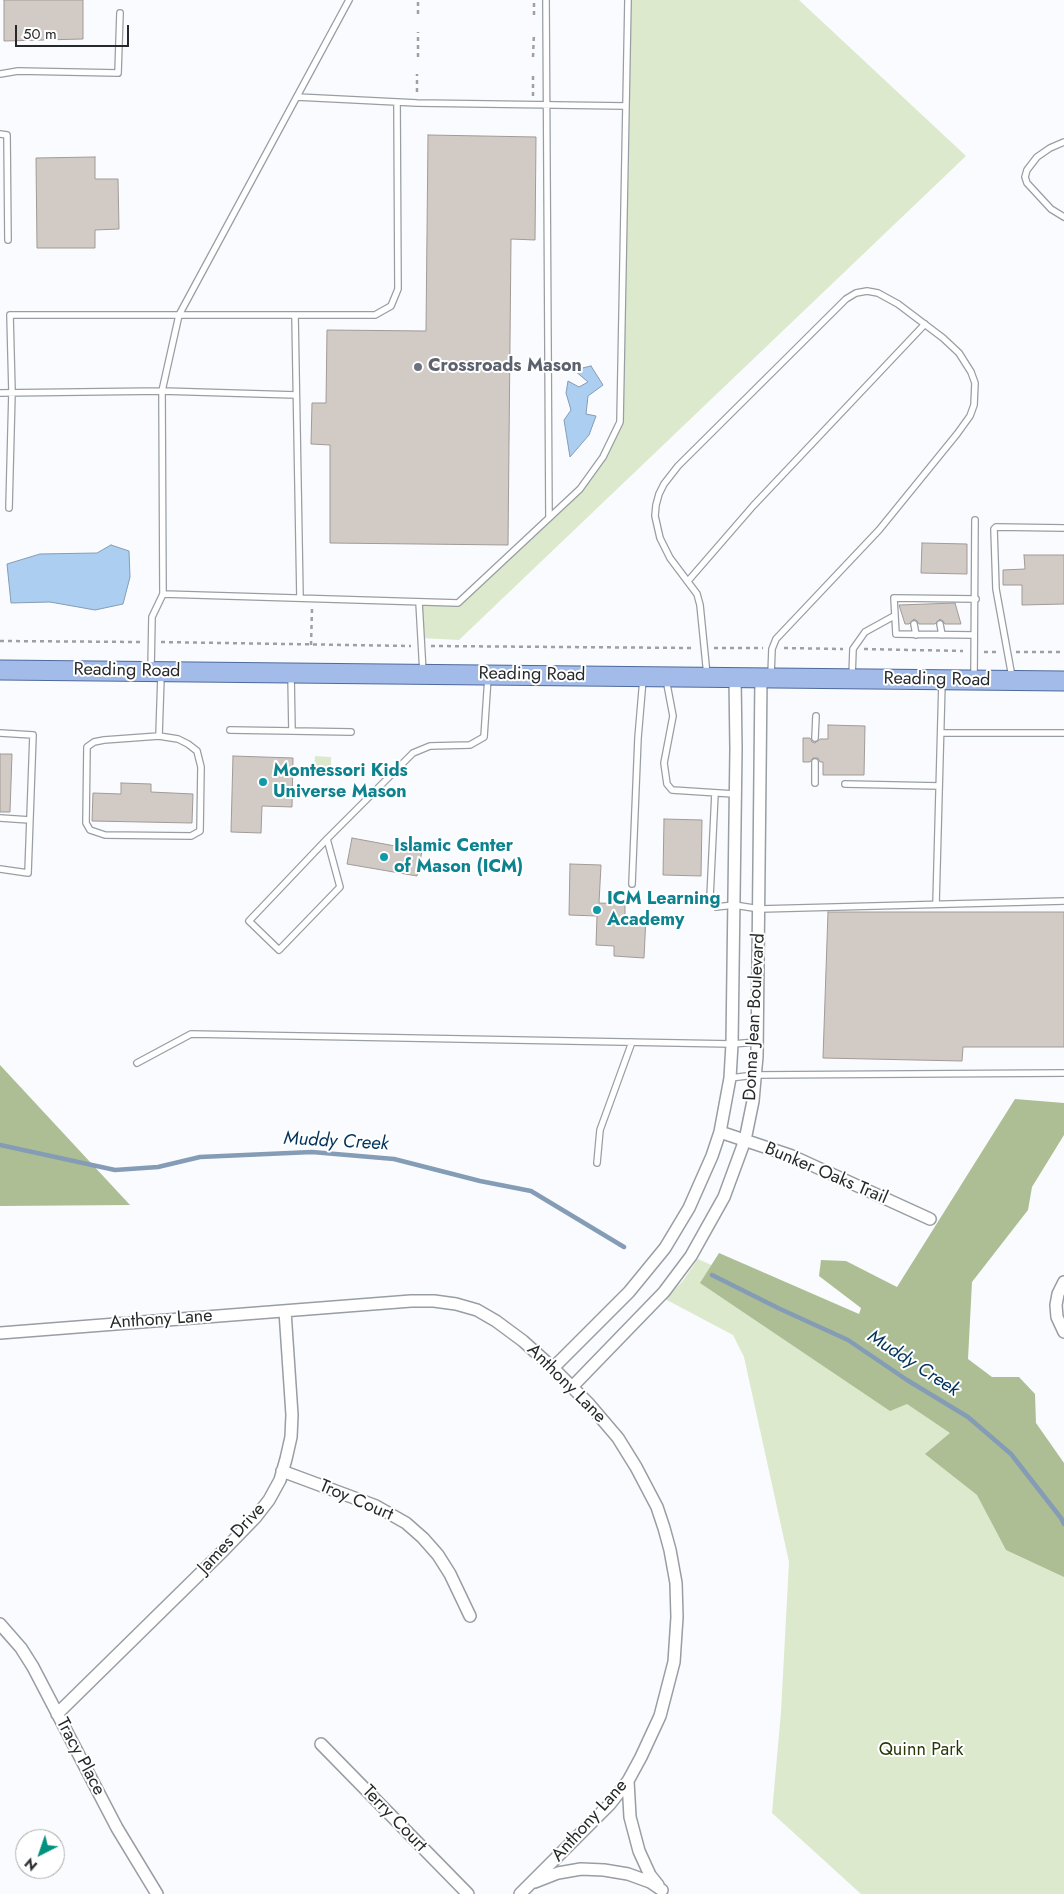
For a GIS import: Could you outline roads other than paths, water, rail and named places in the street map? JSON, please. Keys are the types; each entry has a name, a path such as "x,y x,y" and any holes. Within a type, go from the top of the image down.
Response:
{"main road":[{"name":"Reading Road","path":"0,670 1064,681"}],"street":[{"name":"Donna Jean Boulevard","path":"553,1368 628,1292 665,1248 689,1208 712,1156 720,1132 730,1078 732,1044 736,749 735,678"},
{"name":"Donna Jean Boulevard","path":"572,1387 664,1292 691,1256 724,1197 745,1140 753,1101 758,1042 766,678"},
{"name":"Bunker Oaks Trail","path":"720,1132 792,1156 930,1219"},
{"path":"1064,1282 1058,1294 1056,1305 1057,1317 1064,1332"},
{"name":"Anthony Lane","path":"0,1333 434,1301 456,1304 477,1310 496,1320 553,1368 572,1387 618,1438 657,1507 670,1550 676,1583 677,1617 674,1662 660,1716 628,1781 610,1804 520,1894"},
{"name":"James Drive","path":"57,1714 218,1557 255,1518 269,1500 282,1471 291,1437 292,1414 285,1311"},
{"name":"Troy Court","path":"282,1471 376,1506 406,1523 438,1555 450,1574 470,1616"},
{"name":"Tracy Place","path":"0,1624 21,1648 33,1667 118,1828 157,1894"},
{"name":"Terry Court","path":"321,1744 468,1894"},
{"path":"628,1781 630,1817 639,1851 650,1875 665,1892"},
{"path":"531,1883 558,1873 581,1869 604,1870 628,1874 650,1882 665,1892"}],"lane":[{"path":"160,736 156,671 152,642 152,617 163,594 162,391 179,315 349,0"},
{"path":"546,0 549,518"},
{"path":"163,594 458,604 580,489 603,457 620,422 628,0"},
{"path":"0,74 18,71 118,73 120,12"},
{"path":"297,97 397,102 625,106"},
{"path":"9,508 12,392 10,315 375,315 391,306 398,289 397,102"},
{"path":"0,134 7,135 8,240"},
{"path":"1064,142 1050,148 1037,157 1027,170 1025,177 1027,183 1052,209 1064,217"},
{"path":"708,677 700,605 697,594 670,558 660,538 655,516 659,494 678,466 822,322 846,299 867,291 889,298 925,324 959,353 971,372 976,394 970,416 879,530 781,632 772,648 766,678"},
{"path":"295,315 300,598"},
{"path":"688,581 753,506 925,324"},
{"path":"0,392 162,391 296,395"},
{"path":"974,680 975,520"},
{"path":"1013,680 996,589 994,530 996,526 1064,528"},
{"path":"973,635 896,634 894,598 912,601 976,599"},
{"path":"419,602 423,674"},
{"path":"852,679 853,649 865,632 894,616"},
{"path":"914,624 916,634"},
{"path":"940,624 942,635"},
{"path":"291,673 292,731"},
{"path":"328,839 340,887 279,950 249,921 328,839 413,753 430,746 470,745 484,737 488,675"},
{"path":"632,884 638,738 643,676"},
{"path":"666,677 673,716 664,763 667,784 672,790 734,794"},
{"path":"936,904 942,680"},
{"path":"815,738 816,716"},
{"path":"230,730 351,732"},
{"path":"0,733 33,735 28,873 0,870"},
{"path":"941,733 1064,734"},
{"path":"160,736 178,739 197,750 201,767 200,832 192,836 105,835 90,830 86,823 87,747 94,742 104,740 160,736"},
{"path":"815,762 815,783"},
{"path":"845,784 940,786"},
{"path":"715,793 710,896 716,907 734,905 760,909 1064,901"},
{"path":"0,818 30,820"},
{"path":"137,1063 191,1034 732,1044 758,1042"},
{"path":"596,1162 600,1130 632,1042"},
{"path":"730,1078 755,1075 1064,1073"}],"water":[{"path":"591,366 603,385 588,396 586,414 596,416 589,435 570,457 564,420 571,410 566,393 568,381 579,387 588,382 574,370"},
{"path":"111,545 129,551 130,577 123,604 95,610 50,602 11,603 7,564 40,554 97,553"}],"waterway":[{"name":"Muddy Creek","path":"0,1145 115,1170 158,1167 200,1157 312,1152 394,1159 480,1181 531,1191 624,1247"},
{"name":"Muddy Creek","path":"712,1275 848,1340 907,1380 968,1417 1011,1454 1064,1524"}],"place":[{"name":"Crossroads Mason","path":"418,367"},
{"name":"Montessori Kids Universe Mason","path":"263,782"},
{"name":"Islamic Center of Mason (ICM)","path":"384,857"},
{"name":"ICM Learning Academy","path":"597,910"}],"park label":[{"name":"Quinn Park","path":"921,1751"}]}
